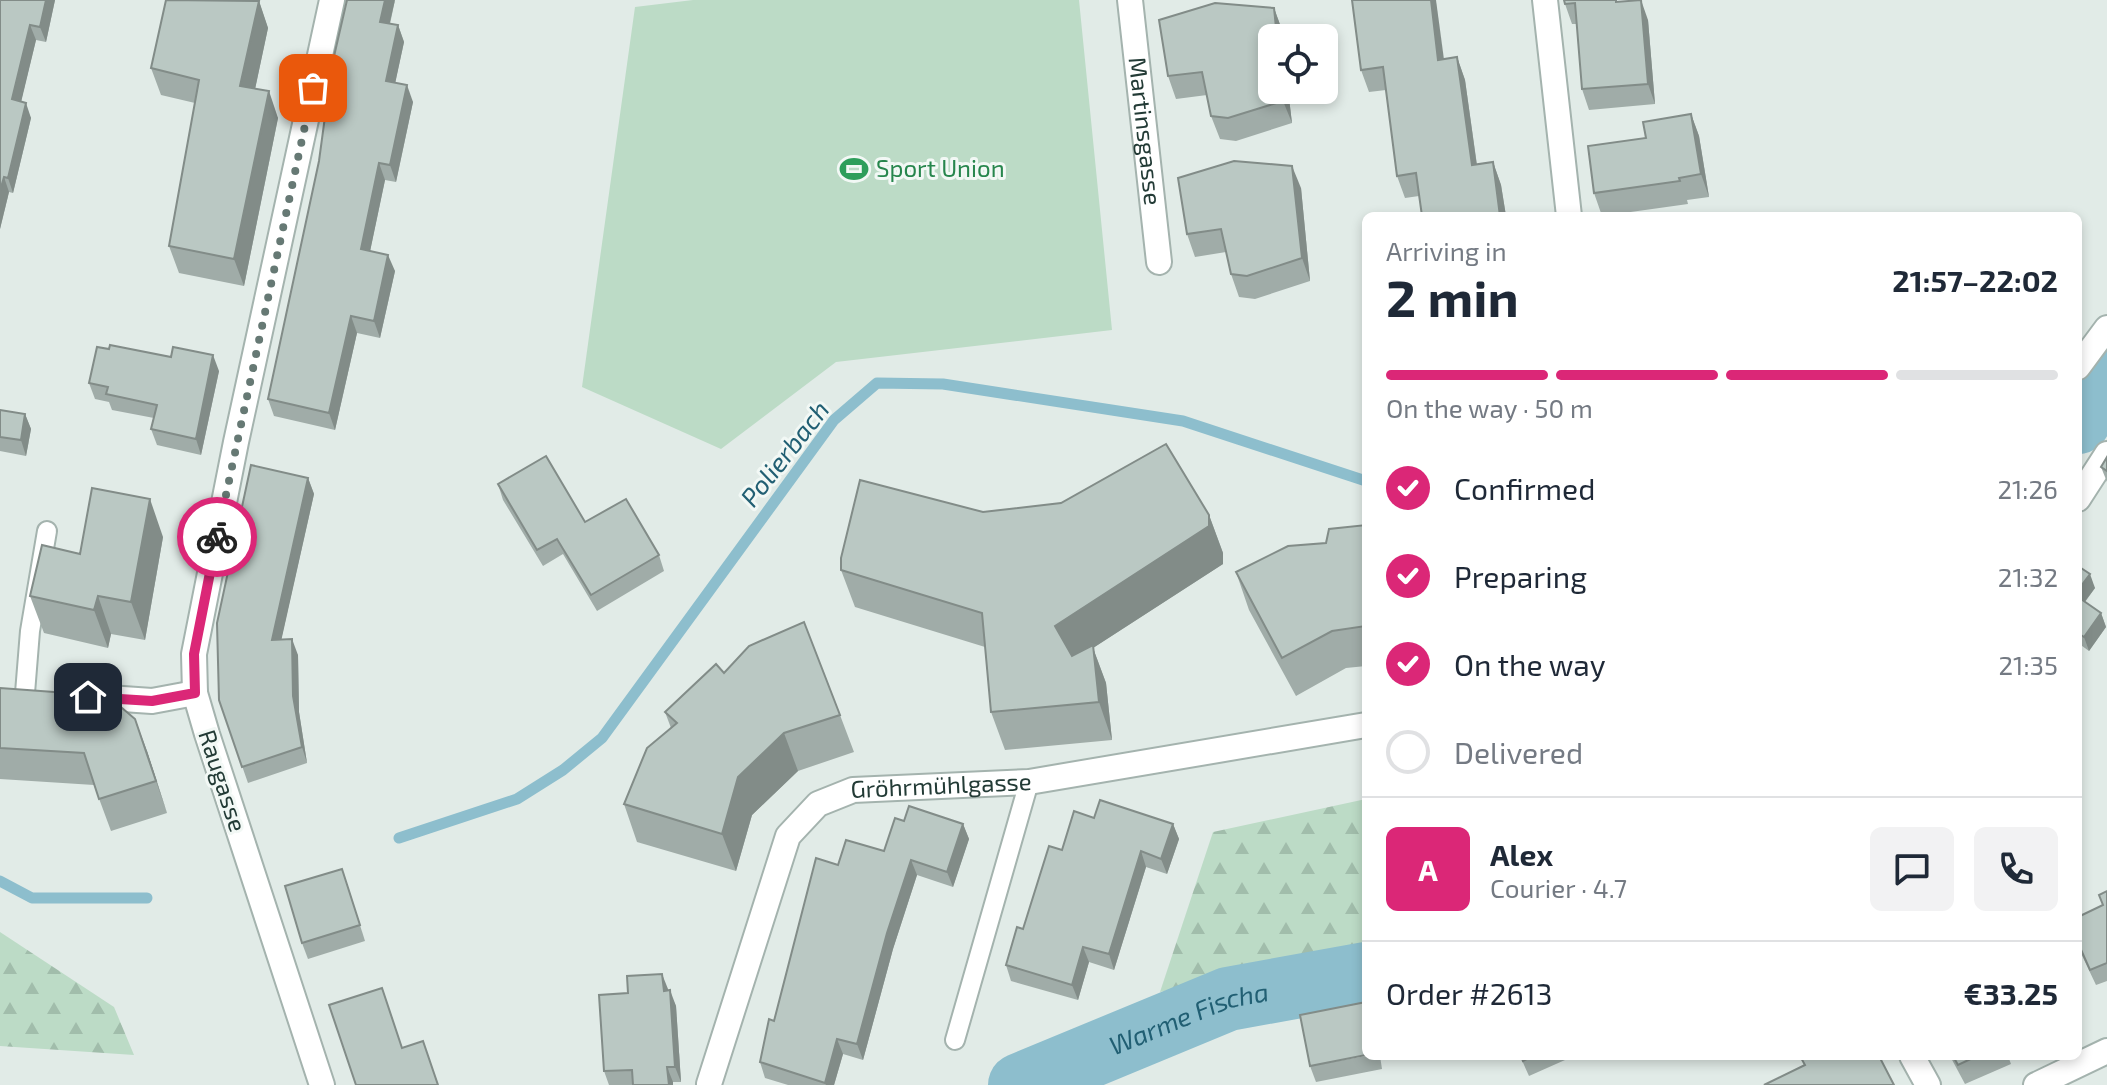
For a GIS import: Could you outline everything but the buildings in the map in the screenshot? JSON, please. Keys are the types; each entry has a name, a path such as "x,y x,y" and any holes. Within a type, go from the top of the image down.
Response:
{"street":[{"name":"Raugasse","path":"322,1085 207,734 195,693 194,654 332,0"},
{"name":"Martinsgasse","path":"1130,0 1159,262"},
{"path":"1545,0 1569,212"},
{"path":"2082,362 2107,328"},
{"path":"2082,493 2107,454"},
{"path":"0,692 152,701 195,693"},
{"name":"Gröhrmühlgasse","path":"709,1084 788,836 818,804 853,790 1029,782 1362,726"},
{"path":"2036,1085 2107,1051"},
{"path":"1914,1060 1928,1085"}],"lane":[{"path":"41,694 30,631 47,531"},
{"path":"955,1040 1029,782"}],"green space":[{"name":"Sport Union","path":"693,0 1079,0 1112,330 836,362 721,449 582,387 635,7"},
{"path":"1362,800 1362,946 1160,992 1213,832"},
{"path":"0,932 114,1007 134,1055 0,1046"}],"waterway":[{"name":"Warme Fischa","path":"2082,416 2107,379"},
{"name":"Polierbach","path":"399,838 517,799 563,770 602,738 834,420 877,383 943,384 1183,421 1362,480"},
{"name":"Polierbach","path":"0,881 32,898 147,898"},
{"name":"Warme Fischa","path":"1020,1085 1228,999 1362,975"}],"way so far":[{"path":"217,537 313,88"}],"place":[{"name":"Sport Union","path":"854,169"}],"route":[{"path":"88,697 152,701 195,693 194,654 217,537"}]}
